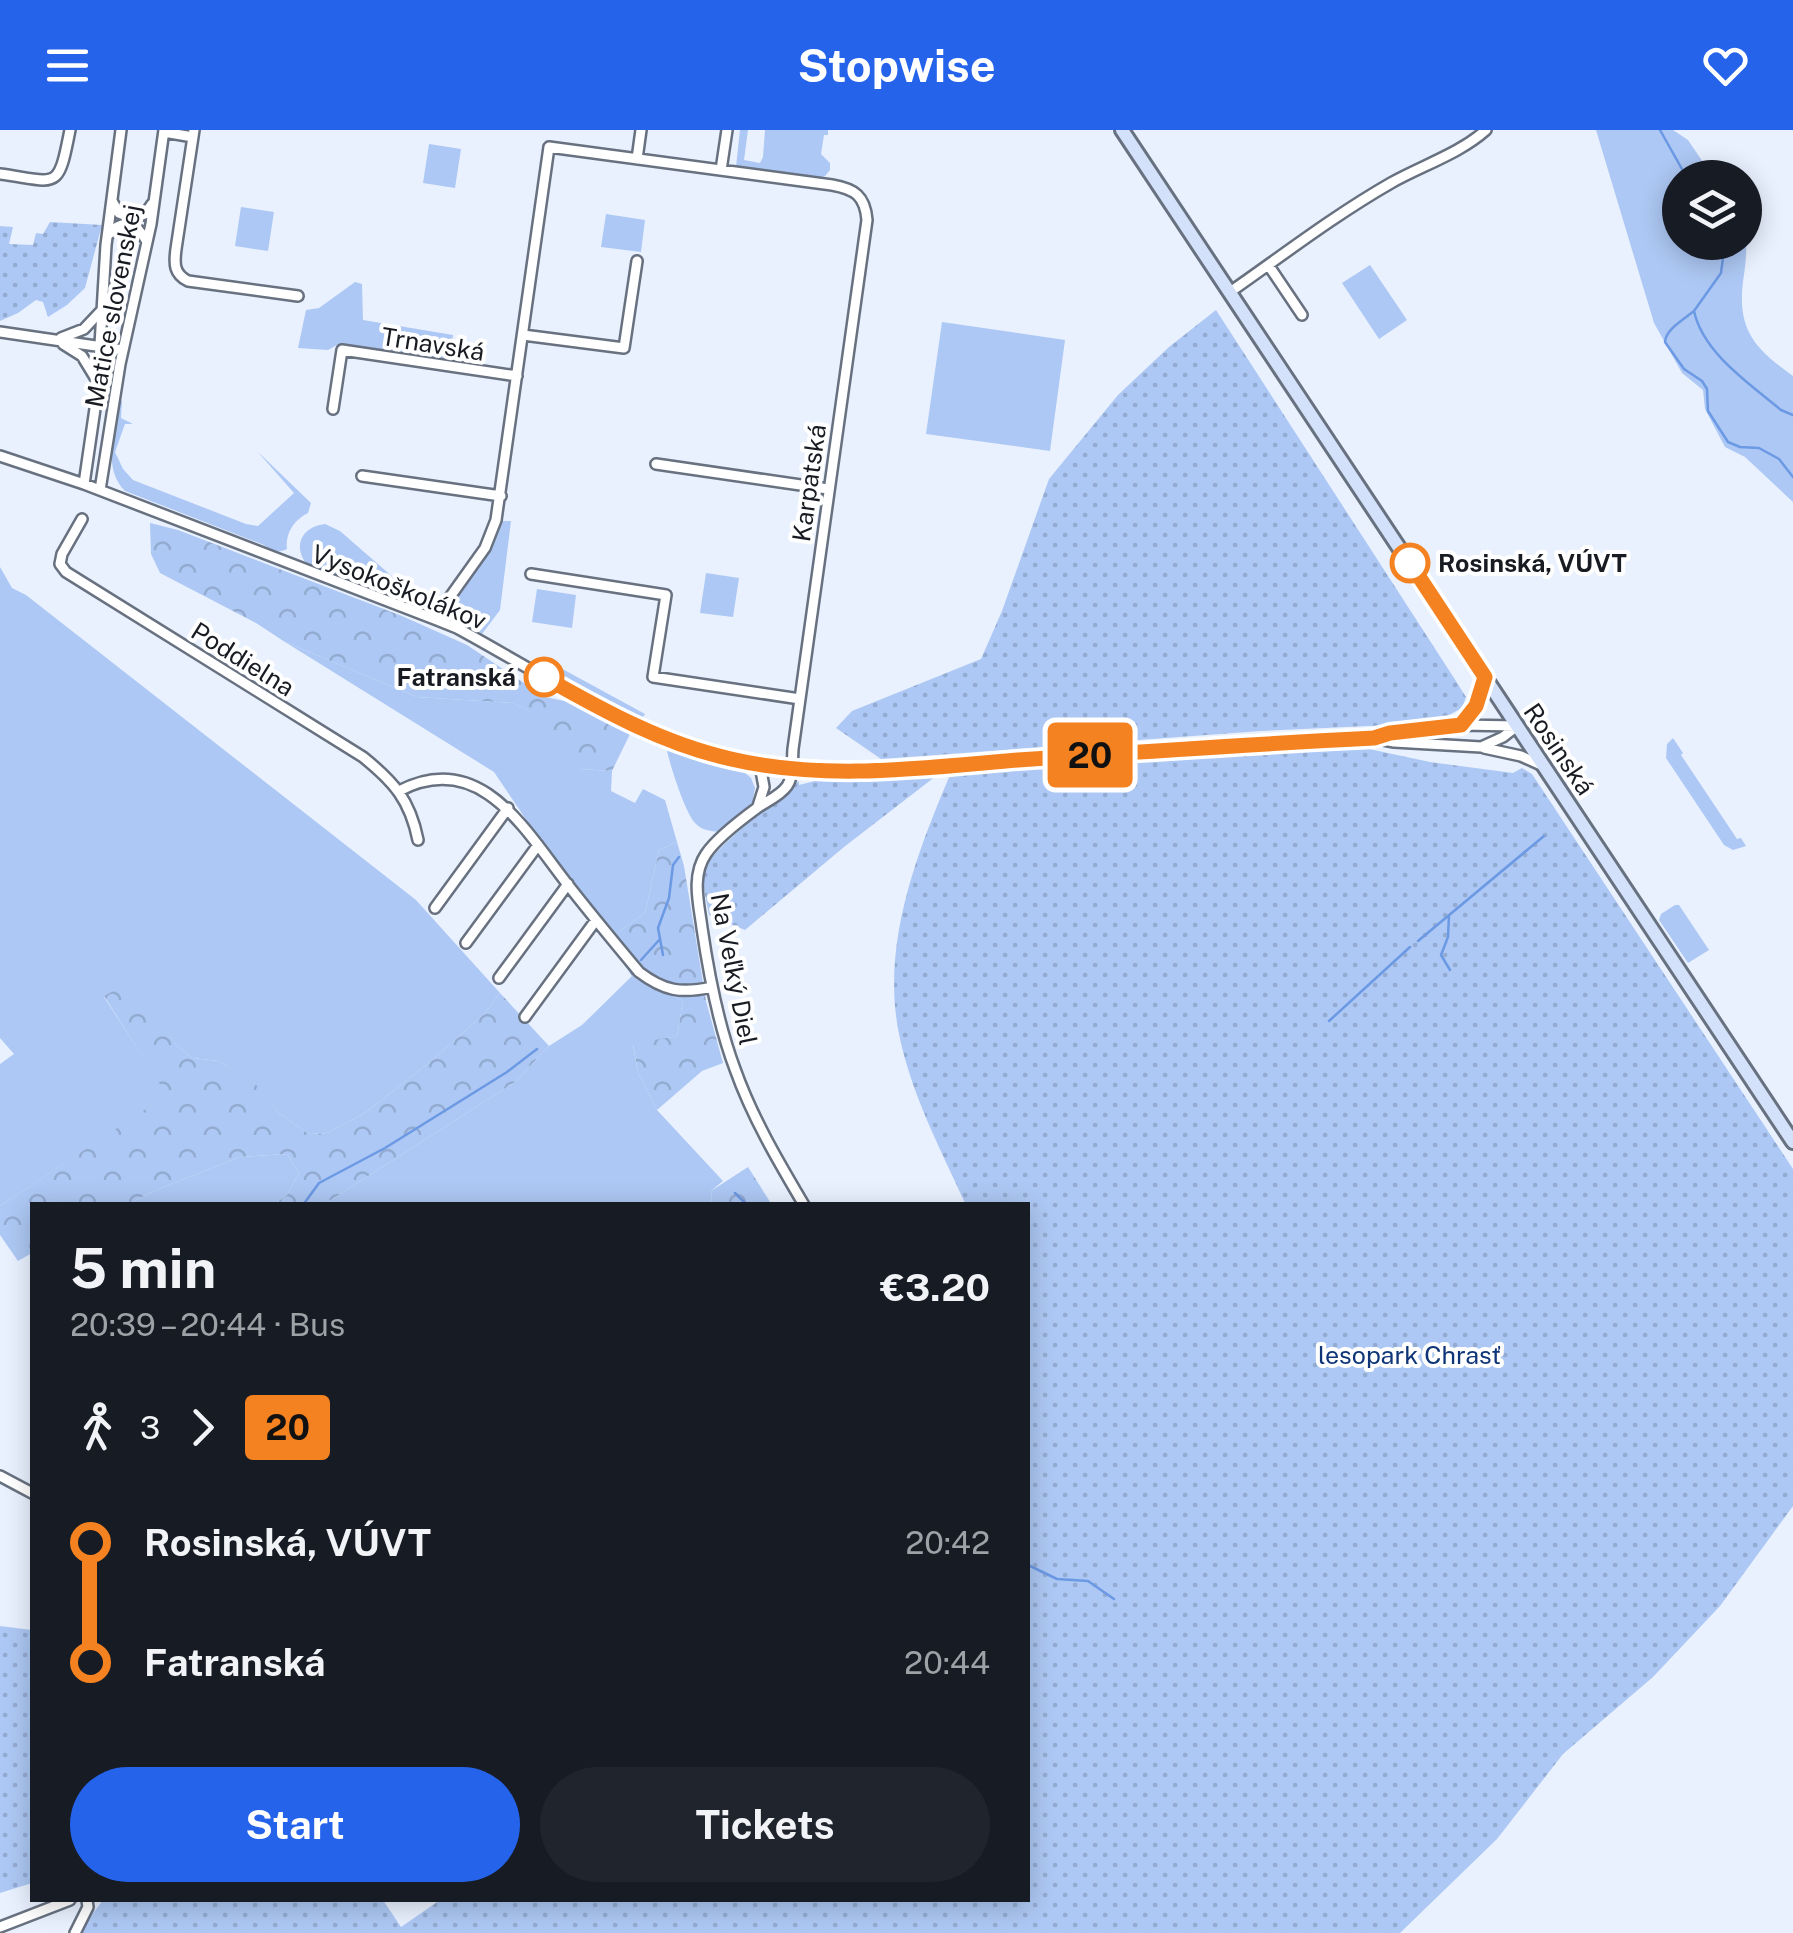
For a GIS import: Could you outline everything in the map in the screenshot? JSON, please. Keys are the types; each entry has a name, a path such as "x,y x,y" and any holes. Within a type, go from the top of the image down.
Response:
{"street":[{"path":"0,174 49,181 57,176 64,166 70,130"},
{"name":"Matice slovenskej","path":"84,484 98,384 107,237 121,130"},
{"path":"637,159 641,130"},
{"path":"436,620 492,535 549,148 721,170 727,130"},
{"name":"Rosinská","path":"1122,130 1793,1142"},
{"path":"1230,292 1394,181 1438,161 1486,130"},
{"path":"164,131 193,133 176,271 188,280 298,296"},
{"name":"Matice slovenskej","path":"100,490 123,350 155,199 164,131"},
{"name":"Karpatská","path":"721,170 848,188 864,202 867,220 792,769"},
{"path":"111,198 119,213 132,218 146,214 155,199"},
{"path":"107,237 114,228 130,224 147,242"},
{"path":"523,335 624,348 637,260"},
{"path":"1269,266 1302,314"},
{"path":"56,340 84,330 103,309"},
{"path":"0,332 123,350"},
{"path":"56,340 82,356 98,384"},
{"name":"Trnavská","path":"333,409 342,350 518,376"},
{"name":"Vysokoškolákov","path":"0,456 100,490 456,628 639,728 682,745 760,765 891,770 1198,746 1374,738 1481,747 1544,766"},
{"path":"656,464 828,489"},
{"path":"362,476 500,496"},
{"name":"Poddielna","path":"82,519 62,554 60,564 66,572 362,757 400,791 418,840"},
{"path":"531,574 666,595 653,677 800,700"},
{"path":"1461,725 1476,706 1485,677"},
{"name":"Vysokoškolákov","path":"1374,738 1461,725 1517,726"},
{"path":"1481,747 1503,738 1517,726"},
{"path":"757,808 764,787 760,765"},
{"name":"Na Veľký Diel","path":"792,769 788,785 712,847 698,870 697,893 724,1034 744,1091 802,1202"},
{"path":"400,791 425,780 452,780 482,790 508,808 639,972 657,986 677,991 712,987"},
{"path":"435,908 508,808"},
{"path":"466,943 538,846"},
{"path":"499,978 568,884"},
{"path":"525,1017 596,920"},
{"path":"0,1476 30,1492"},
{"path":"0,1926 65,1902"},
{"path":"74,1933 88,1907 87,1902"}],"green space":[{"path":"740,130 748,130 744,160 760,163 765,130 828,130 821,154 830,163 830,170 818,178 736,167"},
{"path":"1596,130 1673,130 1688,140 1702,160 1662,160 1662,260 1745,260 1742,299 1746,326 1759,347 1793,376 1793,502 1745,457 1725,447 1705,409 1703,390 1682,373 1654,323"},
{"path":"429,144 461,149 455,188 423,183"},
{"path":"241,207 274,212 268,251 235,246"},
{"path":"606,214 645,220 641,252 601,247"},
{"path":"50,222 102,225 85,288 48,317 43,302 36,300 0,321 0,226 13,227 9,244 33,245 36,233 43,234"},
{"path":"1370,265 1407,320 1379,339 1342,283"},
{"path":"355,282 362,284 363,320 453,335 450,363 337,345 328,350 298,348 306,310 319,308"},
{"path":"1216,310 1466,697 1462,708 1434,723 1261,731 881,759 836,728 852,711 981,659 1049,479 1118,395"},
{"path":"942,322 1065,340 1050,451 926,434"},
{"path":"120,400 121,418 133,424 125,424 115,452 133,480 258,526 294,493 257,451 311,503 308,513 292,528 287,549 272,550 125,491 112,460"},
{"path":"500,521 511,521 500,610 482,634 457,614 454,602 490,549"},
{"path":"150,523 178,530 402,616 467,645 545,697 569,702 630,734 612,771 580,769 534,733 544,719 513,703 417,697 285,642 160,573 151,554"},
{"path":"325,524 340,531 425,605 403,602 308,566 301,552 302,539 310,529"},
{"path":"0,567 12,588 26,595 416,900 500,993 484,1014 365,1113 327,1133 309,1134 279,1113 253,1082 219,1061 192,1058 177,1046 135,980 104,997 168,1095 0,1206 0,1064 14,1054 0,1038"},
{"path":"706,573 739,578 733,617 700,613"},
{"path":"537,589 576,595 572,628 532,622"},
{"path":"285,642 417,697 513,703 545,719 580,769 612,771 611,791 635,803 643,789 665,800 677,842 659,850 645,913 607,940 494,772"},
{"path":"557,666 645,714 640,722 595,700 554,671"},
{"path":"1673,738 1737,839 1741,838 1746,846 1733,850 1724,845 1666,758 1667,744"},
{"path":"666,746 738,767 751,778 755,788 752,804 719,832 698,826 682,798"},
{"name":"lesopark Chrasť","path":"1369,749 1513,773 1522,768 1532,774 1793,1169 1793,1506 1720,1606 1653,1677 1563,1754 1497,1839 1400,1933 78,1933 101,1902 384,1902 401,1927 437,1902 1030,1902 1030,1202 965,1202 911,1078 899,1034 895,1001 898,934 914,869 950,775 1279,751"},
{"path":"936,776 745,930 709,915 704,873 710,859 799,781 799,785"},
{"path":"677,842 706,1001 723,1063 702,1071 657,1110 638,1073 633,1044 677,1036 683,1001 632,976 607,940 645,913 659,850"},
{"path":"1679,905 1709,950 1688,963 1659,920 1661,914"},
{"path":"632,976 683,1001 677,1036 633,1045 638,1073 657,1110 723,1181 711,1191 712,1202 328,1202 515,1082 549,1046 582,1025"},
{"path":"136,979 177,1046 192,1058 219,1061 254,1082 279,1113 309,1134 327,1133 365,1113 435,1058 484,1014 500,993 549,1046 515,1082 328,1202 277,1202 287,1195 299,1173 287,1154 240,1157 132,1202 30,1202 30,1254 18,1261 0,1235 0,1206 167,1095 104,996"},
{"path":"287,1154 299,1173 287,1195 277,1202 132,1202 154,1191 240,1157"},
{"path":"748,1167 770,1202 712,1202 711,1191"},
{"path":"0,1626 30,1630 30,1884 0,1893"}],"waterway":[{"path":"1660,130 1677,160"},
{"path":"1723,260 1721,273 1694,311 1699,326 1729,366 1781,410 1793,415"},
{"path":"1694,311 1672,329 1665,342 1684,369 1702,381 1707,389 1708,411 1728,442 1759,448 1779,459 1793,477"},
{"path":"1418,941 1544,836"},
{"path":"663,955 658,928 669,898 673,865 679,857"},
{"path":"1449,915 1448,937 1441,955 1450,970"},
{"path":"641,960 660,939"},
{"path":"1329,1021 1410,947"},
{"path":"305,1202 319,1183 385,1148 537,1049"},
{"path":"735,1193 744,1202"},
{"path":"1030,1566 1057,1579 1088,1581 1114,1599"}],"bus line":[{"name":"20","path":"544,677 672,742 729,759 814,770 891,770 1198,746 1374,738 1461,725 1476,706 1485,677 1410,563"}],"place":[{"name":"Rosinská, VÚVT","path":"1410,563"},
{"name":"Fatranská","path":"544,677"}]}
